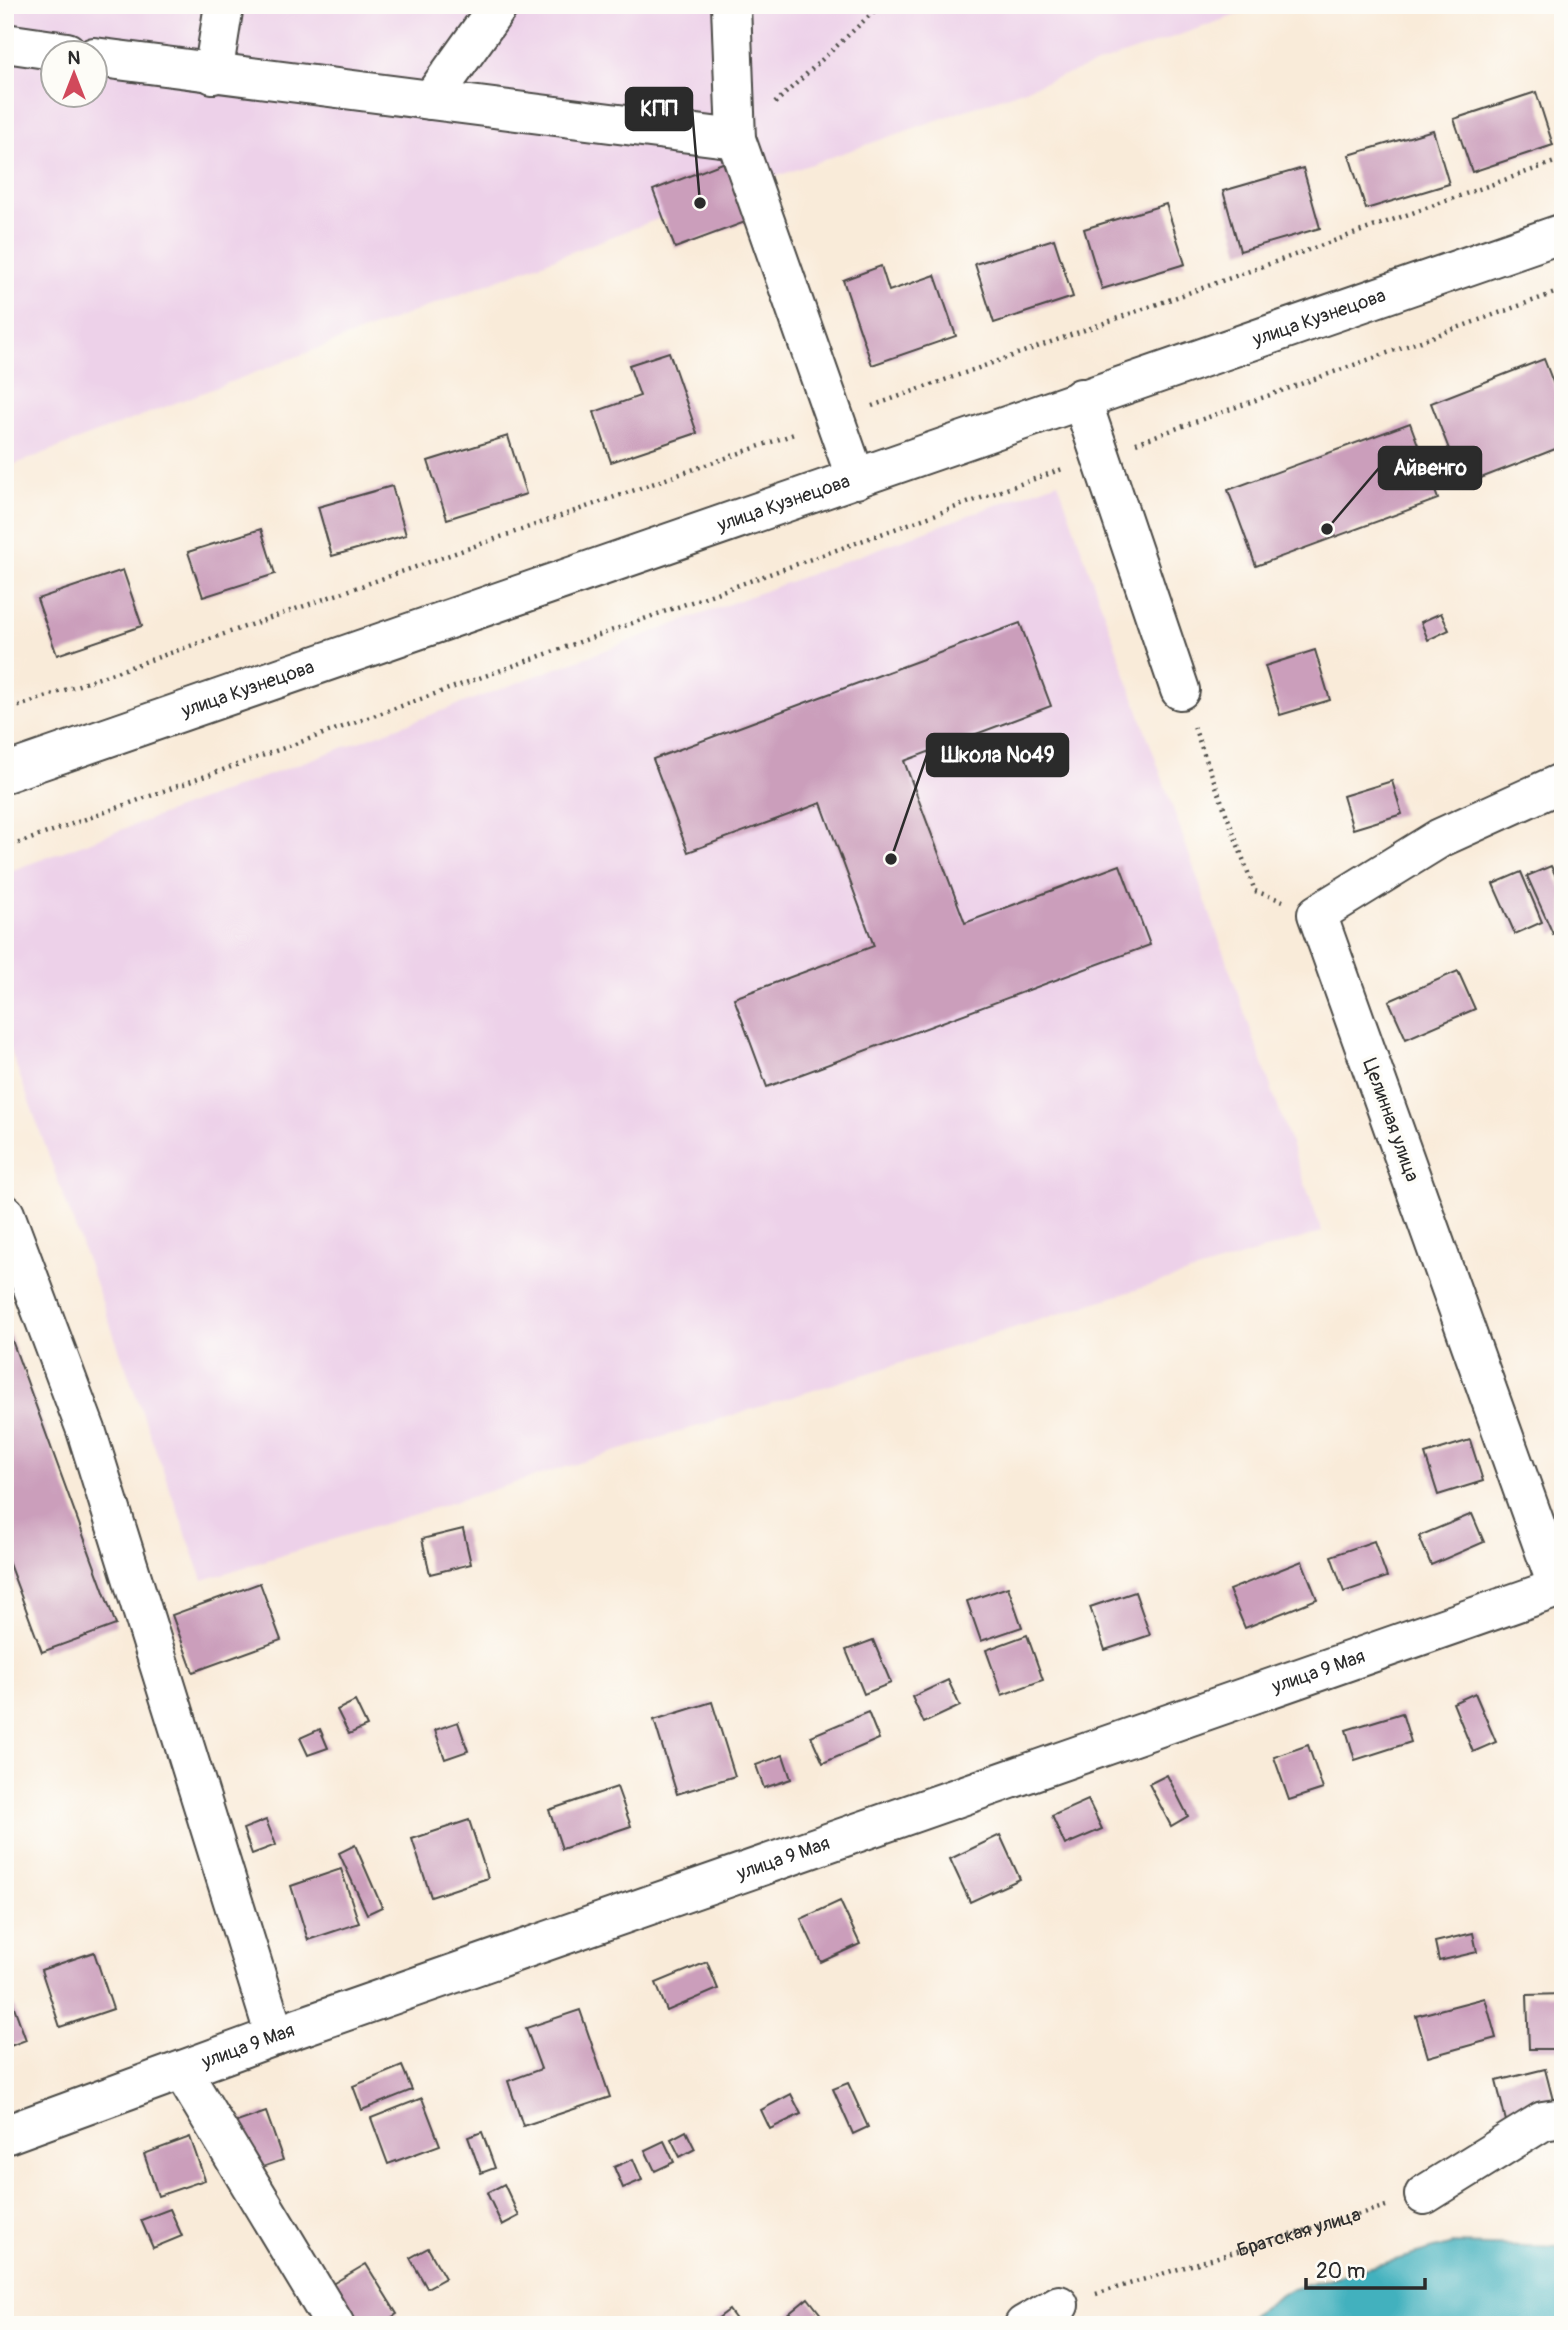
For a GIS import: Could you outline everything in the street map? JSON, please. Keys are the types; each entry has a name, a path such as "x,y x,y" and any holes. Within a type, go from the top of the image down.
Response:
{"street":[{"path":"214,74 224,5"},
{"path":"431,100 499,5"},
{"path":"731,5 736,139 856,479"},
{"path":"5,43 38,48"},
{"path":"108,59 736,139"},
{"name":"улица Кузнецова","path":"5,773 1563,233"},
{"path":"1082,398 1181,690"},
{"path":"1317,914 1440,838 1563,782"},
{"name":"Целинная улица","path":"1317,914 1560,1587"},
{"path":"5,1214 86,1430 275,2036"},
{"name":"улица 9 Мая","path":"5,2135 275,2036 1560,1587"},
{"path":"182,2071 335,2325"},
{"path":"1424,2195 1543,2121 1563,2118"},
{"path":"1024,2325 1059,2305"}],"path":[{"path":"736,139 881,5"},
{"path":"5,711 835,420 1563,159"},
{"path":"5,848 1563,290"},
{"path":"1181,690 1255,891 1317,914"},
{"name":"Братская улица","path":"1059,2305 1424,2195"}],"shaded area":[{"path":"5,5 1265,5 737,190 748,221 675,248 663,217 5,468"},
{"path":"1058,482 1322,1232 203,1580 5,1035 5,873"}],"water":[{"path":"1452,2244 1563,2247 1563,2325 1237,2325 1289,2290"}],"building":[{"path":"1536,92 1553,145 1472,172 1454,119"},
{"path":"1433,130 1449,184 1366,209 1349,155"},
{"path":"725,162 748,221 675,248 653,190"},
{"path":"1303,168 1320,228 1240,251 1223,191"},
{"path":"1166,204 1185,264 1102,289 1084,229"},
{"path":"1054,239 1073,297 994,323 975,264"},
{"path":"881,266 889,291 935,275 956,336 872,365 843,280"},
{"path":"669,352 697,433 611,462 594,412 640,396 629,365"},
{"path":"1544,359 1563,408 1563,446 1463,485 1431,403"},
{"path":"1410,423 1438,499 1256,566 1228,490"},
{"path":"508,436 526,494 447,519 428,461"},
{"path":"392,486 406,535 332,556 318,507"},
{"path":"261,529 275,574 203,597 188,552"},
{"path":"123,570 142,626 57,655 37,599"},
{"path":"1441,613 1449,630 1428,640 1421,622"},
{"path":"1020,623 1051,706 904,761 965,923 1120,865 1150,945 767,1087 734,998 874,946 821,803 688,852 653,759"},
{"path":"1315,650 1330,700 1280,715 1265,666"},
{"path":"1392,781 1402,814 1353,829 1343,796"},
{"path":"1551,866 1563,891 1563,929 1553,934 1527,876"},
{"path":"1521,872 1542,922 1515,934 1493,884"},
{"path":"1458,971 1475,1009 1406,1039 1389,1001"},
{"path":"6,1324 116,1625 42,1652 5,1553"},
{"path":"1470,1440 1483,1481 1438,1495 1425,1454"},
{"path":"1472,1514 1484,1542 1431,1565 1419,1536"},
{"path":"463,1529 471,1564 430,1574 422,1539"},
{"path":"1374,1541 1387,1577 1344,1592 1331,1556"},
{"path":"1302,1561 1317,1599 1245,1628 1229,1590"},
{"path":"260,1583 281,1640 193,1672 172,1615"},
{"path":"1008,1587 1022,1627 981,1641 967,1601"},
{"path":"1135,1592 1150,1635 1105,1650 1090,1607"},
{"path":"1027,1635 1043,1680 1002,1695 986,1650"},
{"path":"873,1640 891,1683 864,1694 846,1650"},
{"path":"948,1680 960,1706 924,1723 912,1697"},
{"path":"1475,1693 1496,1742 1473,1752 1453,1703"},
{"path":"355,1701 367,1726 349,1734 337,1710"},
{"path":"712,1702 735,1776 677,1794 654,1720"},
{"path":"868,1712 879,1739 823,1763 811,1736"},
{"path":"1402,1713 1411,1742 1355,1760 1346,1730"},
{"path":"458,1722 468,1751 445,1759 435,1730"},
{"path":"320,1729 328,1748 308,1755 300,1738"},
{"path":"1308,1745 1323,1789 1289,1800 1274,1757"},
{"path":"783,1755 791,1779 764,1788 756,1765"},
{"path":"1167,1775 1188,1816 1171,1826 1149,1784"},
{"path":"617,1787 631,1826 562,1849 549,1810"},
{"path":"1088,1800 1102,1829 1065,1845 1052,1816"},
{"path":"266,1820 276,1845 252,1854 243,1829"},
{"path":"469,1820 488,1878 431,1897 412,1839"},
{"path":"1000,1835 1020,1879 970,1902 950,1859"},
{"path":"355,1845 382,1907 367,1914 339,1853"},
{"path":"341,1869 359,1923 308,1940 291,1886"},
{"path":"840,1901 860,1944 821,1962 801,1919"},
{"path":"1473,1933 1477,1952 1439,1961 1435,1942"},
{"path":"94,1952 113,2009 60,2027 41,1970"},
{"path":"707,1962 718,1989 667,2011 656,1983"},
{"path":"5,1982 26,2040 5,2048"},
{"path":"1563,1994 1563,2049 1529,2049 1527,1995"},
{"path":"1485,1998 1496,2038 1428,2057 1416,2016"},
{"path":"580,2010 610,2097 523,2126 508,2081 541,2069 526,2028"},
{"path":"402,2066 412,2090 362,2110 353,2086"},
{"path":"1545,2069 1555,2108 1506,2121 1496,2081"},
{"path":"848,2083 868,2127 853,2134 833,2089"},
{"path":"791,2094 801,2114 770,2129 761,2110"},
{"path":"422,2098 440,2145 388,2164 371,2118"},
{"path":"266,2112 283,2160 251,2171 234,2123"},
{"path":"686,2131 695,2149 680,2157 671,2139"},
{"path":"482,2132 495,2168 481,2173 468,2137"},
{"path":"190,2137 205,2180 158,2196 144,2154"},
{"path":"664,2141 674,2162 655,2171 645,2150"},
{"path":"633,2159 642,2180 623,2188 614,2167"},
{"path":"504,2184 519,2216 502,2225 487,2193"},
{"path":"170,2209 182,2236 153,2248 141,2220"},
{"path":"428,2248 445,2278 427,2288 410,2258"},
{"path":"366,2264 397,2314 379,2325 345,2325 324,2289"},
{"path":"808,2298 829,2325 775,2325"},
{"path":"729,2310 740,2325 716,2325 713,2322"}],"place":[{"name":"КПП","path":"700,203"},
{"name":"Айвенго","path":"1327,529"},
{"name":"Школа №49","path":"891,859"}]}
